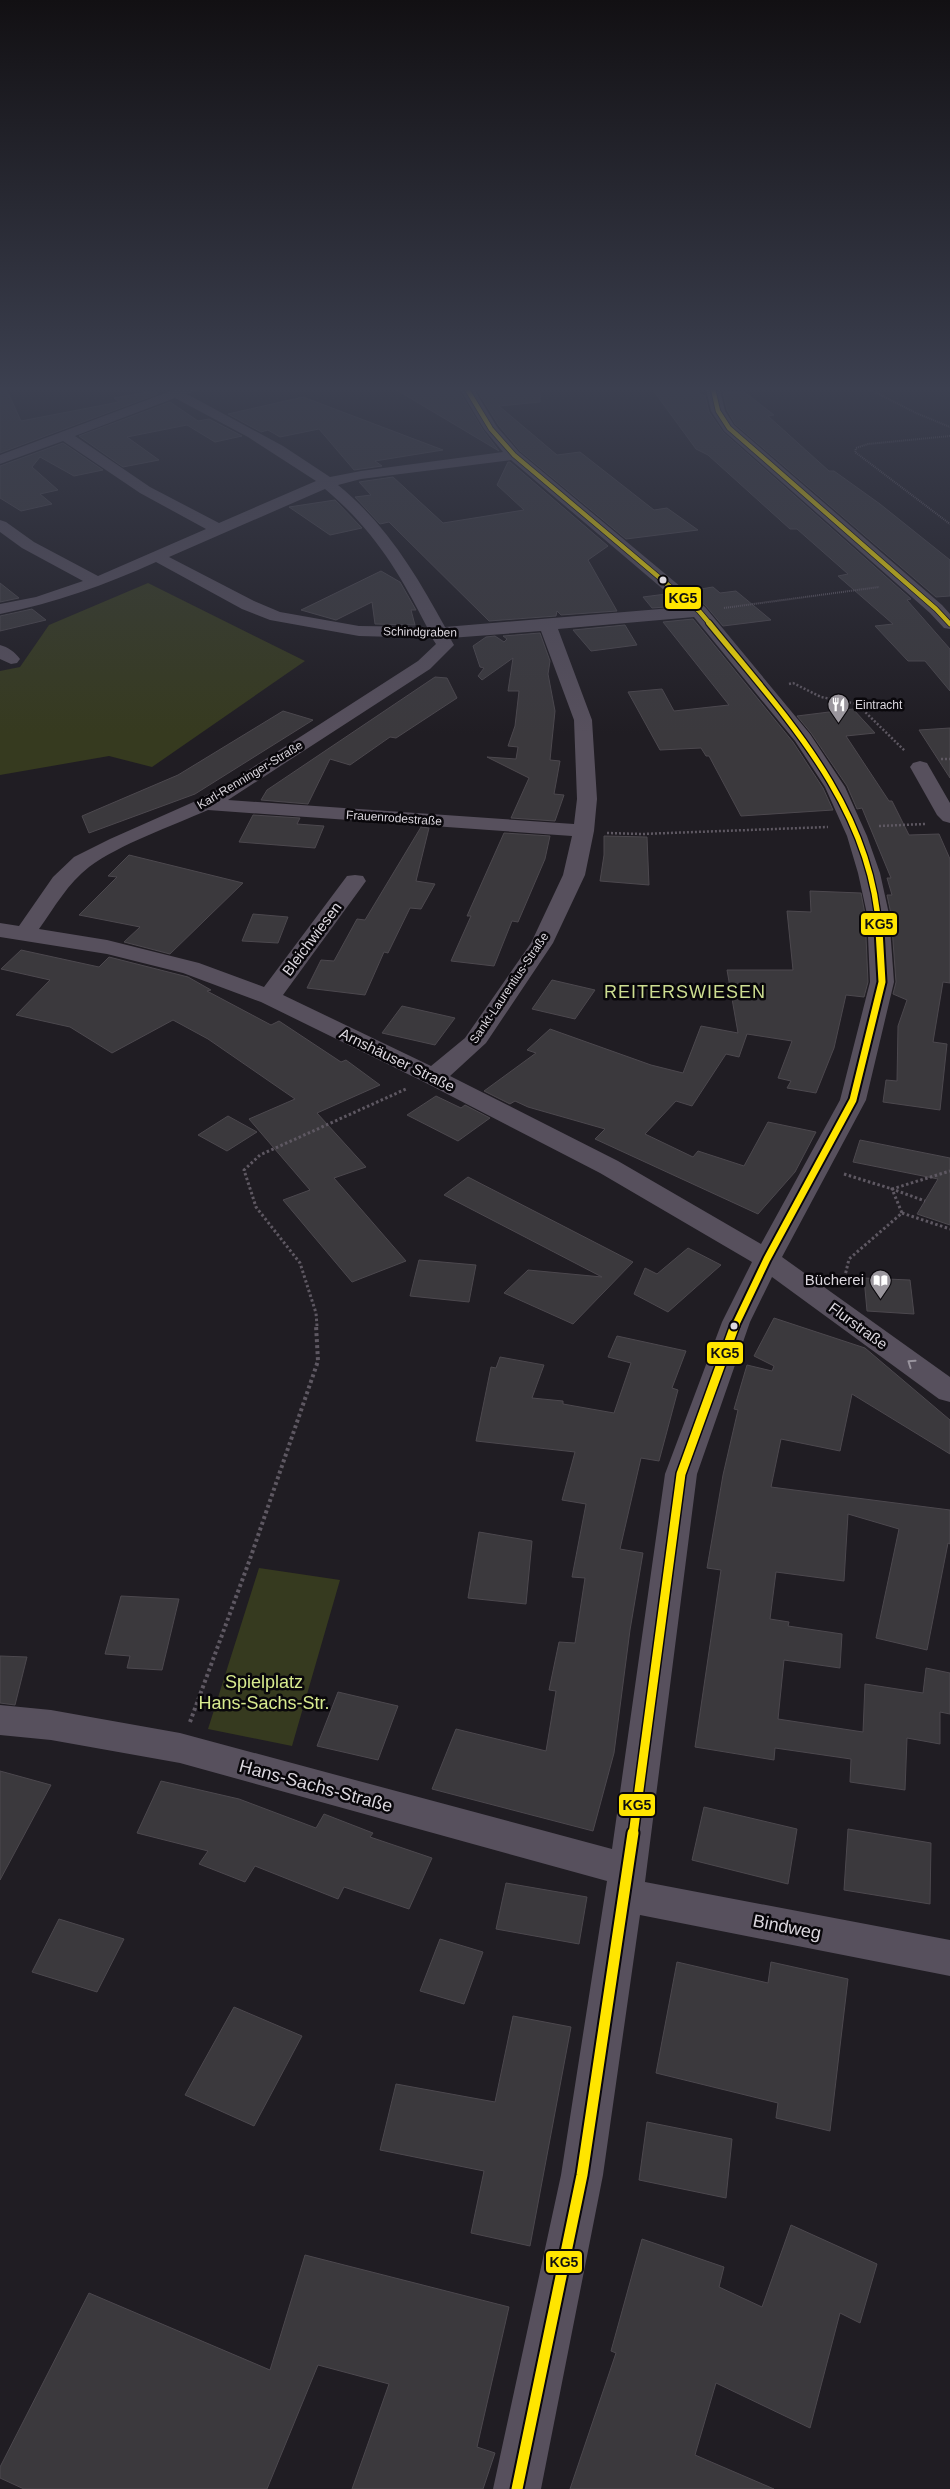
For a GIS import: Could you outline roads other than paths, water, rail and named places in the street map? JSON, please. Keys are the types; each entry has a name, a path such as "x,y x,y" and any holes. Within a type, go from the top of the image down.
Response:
{"street":[{"path":"168,502 218,529"},
{"path":"0,609 40,601 97,582 280,502"},
{"path":"349,502 368,520 390,550 438,631"},
{"path":"517,2489 582,2175 626,1882 681,1474 728,1339 767,1259 853,1100 882,982 878,914 869,874 853,826 835,787 803,738 699,611 570,502"},
{"path":"814,502 950,624"},
{"path":"0,525 28,545 97,582"},
{"name":"Schindgraben","path":"156,556 248,605 276,616 358,631 438,631 459,633 699,611"},
{"name":"Sankt-Laurentius-Straße","path":"433,1077 474,1043 542,944 574,875 584,832 587,799 583,720 548,626"},
{"name":"Karl-Renninger-Straße","path":"25,933 61,882 82,862 205,804 424,665 445,645 438,631"},
{"path":"920,767 944,811 950,817"},
{"name":"Frauenrodestraße","path":"205,804 584,832"},
{"name":"Bleichwiesen","path":"269,997 355,881"},
{"name":"Arnshäuser Straße","path":"0,930 107,947 191,968 269,997 433,1077 609,1167 767,1259"},
{"name":"Flurstraße","path":"767,1259 950,1392"},
{"name":"Hans-Sachs-Straße","path":"0,1720 51,1725 180,1748 626,1882"},
{"name":"Bindweg","path":"626,1882 950,1958"}],"place":[{"name":"Eintracht","path":"839,724"},
{"name":"Bücherei","path":"880,1299"}],"district":[{"name":"REITERSWIESEN","path":"685,992"}],"park label":[{"name":"Spielplatz Hans-Sachs-Str.","path":"264,1692"}]}
